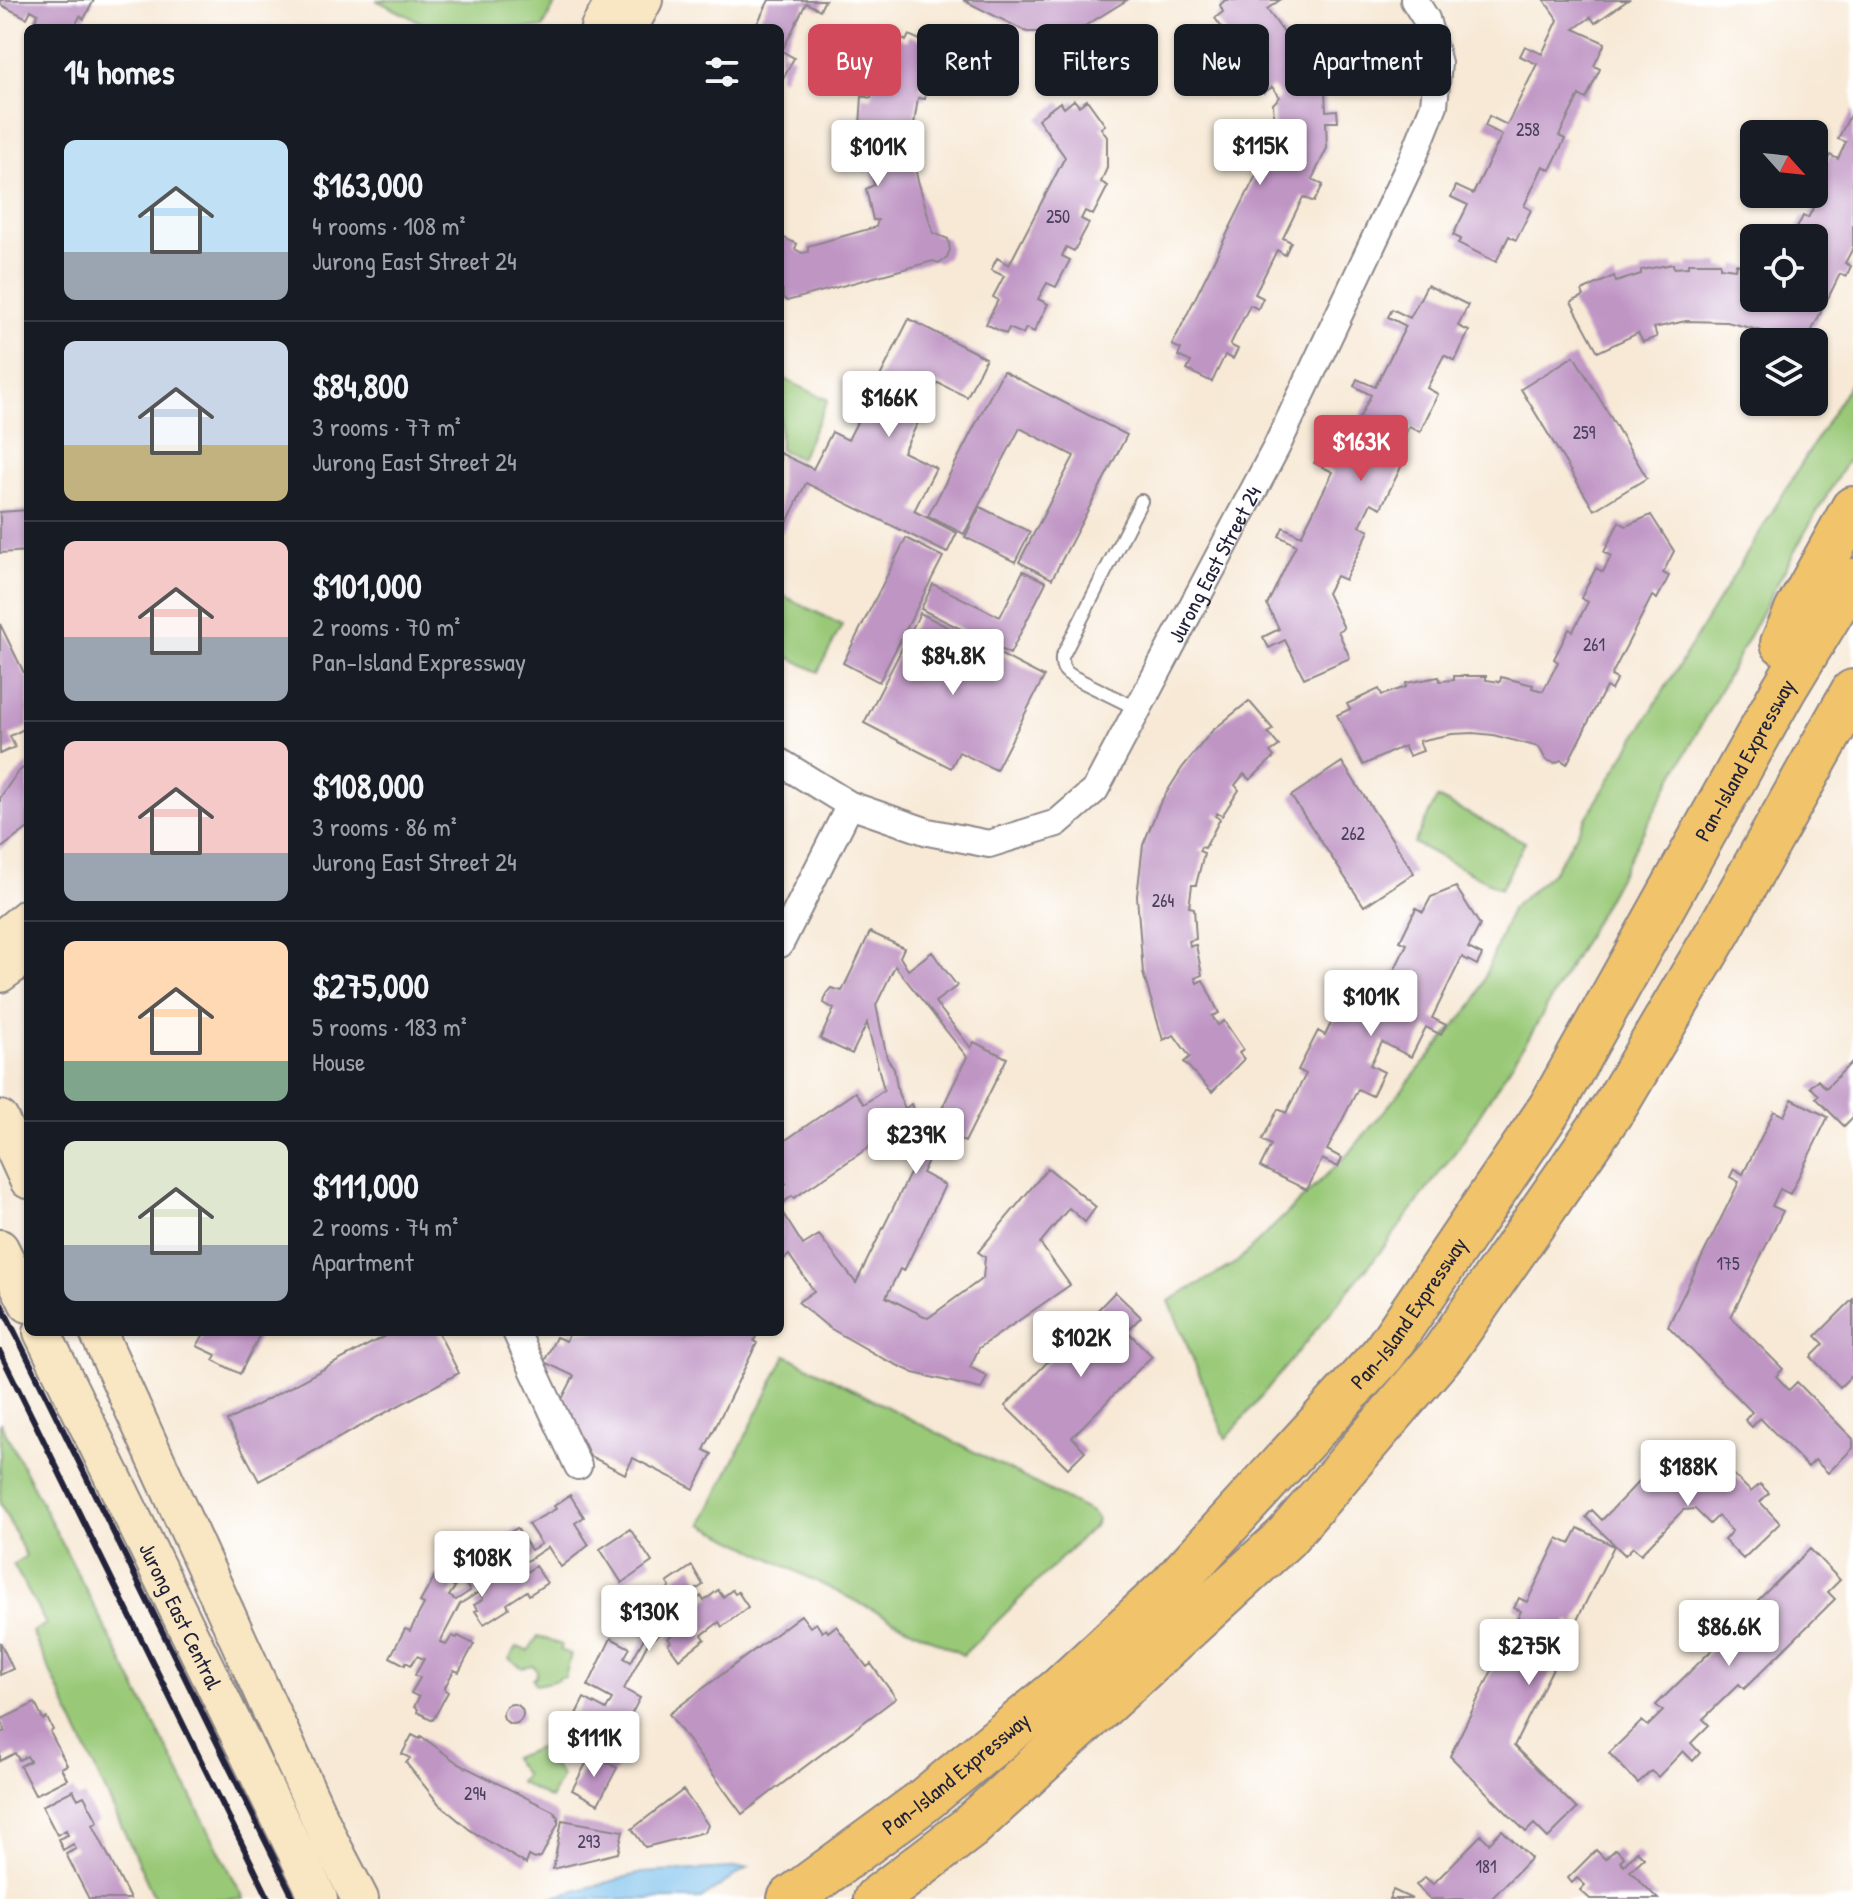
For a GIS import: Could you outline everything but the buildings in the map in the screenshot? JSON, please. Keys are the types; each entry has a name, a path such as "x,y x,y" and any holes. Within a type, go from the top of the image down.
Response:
{"highway":[{"path":"1784,689 1782,649 1786,633 1853,509"},
{"name":"Pan-Island Expressway","path":"790,1899 922,1802 1060,1689 1172,1585 1384,1353 1551,1107 1784,689 1853,581"},
{"name":"Pan-Island Expressway","path":"876,1899 969,1828 1286,1537 1444,1352 1617,1103 1721,927 1853,692"},
{"path":"1721,927 1752,897 1806,805 1853,735"},
{"path":"922,1899 949,1868 969,1828"}],"main road":[{"path":"601,24 615,0"},
{"path":"631,24 644,0"},
{"path":"0,940 24,920"},
{"path":"0,974 24,957"},
{"path":"0,1119 24,1171"},
{"path":"0,1248 24,1296"},
{"name":"Jurong East Central","path":"44,1336 319,1899"},
{"name":"Jurong East Central","path":"100,1336 331,1843 360,1899"}],"street":[{"name":"Jurong East Street 24","path":"784,764 850,805 928,832 989,844 1057,823 1095,790 1276,448 1413,158 1434,105 1438,63 1426,19 1414,0"},
{"path":"784,936 850,805"},
{"path":"518,1336 578,1466"}],"lane":[{"path":"1138,709 1065,673 1061,666 1062,657 1141,501"}],"green space":[{"path":"376,0 557,0 545,24 424,24"},
{"path":"784,379 828,400 800,459 784,451"},
{"path":"1853,379 1853,451 1803,536 1533,1031 1458,1148 1385,1246 1226,1439 1169,1301 1237,1262 1351,1151 1475,1002 1511,909 1554,871"},
{"path":"784,596 842,625 818,672 784,655"},
{"path":"1437,798 1525,842 1501,889 1414,843"},
{"path":"786,1355 1093,1513 1097,1518 1096,1524 963,1655 702,1524"},
{"path":"0,1422 244,1899 155,1899 32,1632 46,1624 13,1564 26,1556 0,1503"},
{"path":"538,1636 562,1645 560,1650 571,1655 565,1677 536,1685 533,1679 537,1671 533,1666 523,1668 509,1659 517,1647 528,1651"},
{"path":"541,1747 548,1761 562,1776 550,1799 519,1782 525,1775 512,1758"}],"water":[{"path":"748,1867 701,1899 546,1899 641,1873"}],"railway":[{"path":"0,1302 294,1899"},
{"path":"0,1352 269,1899"}]}
